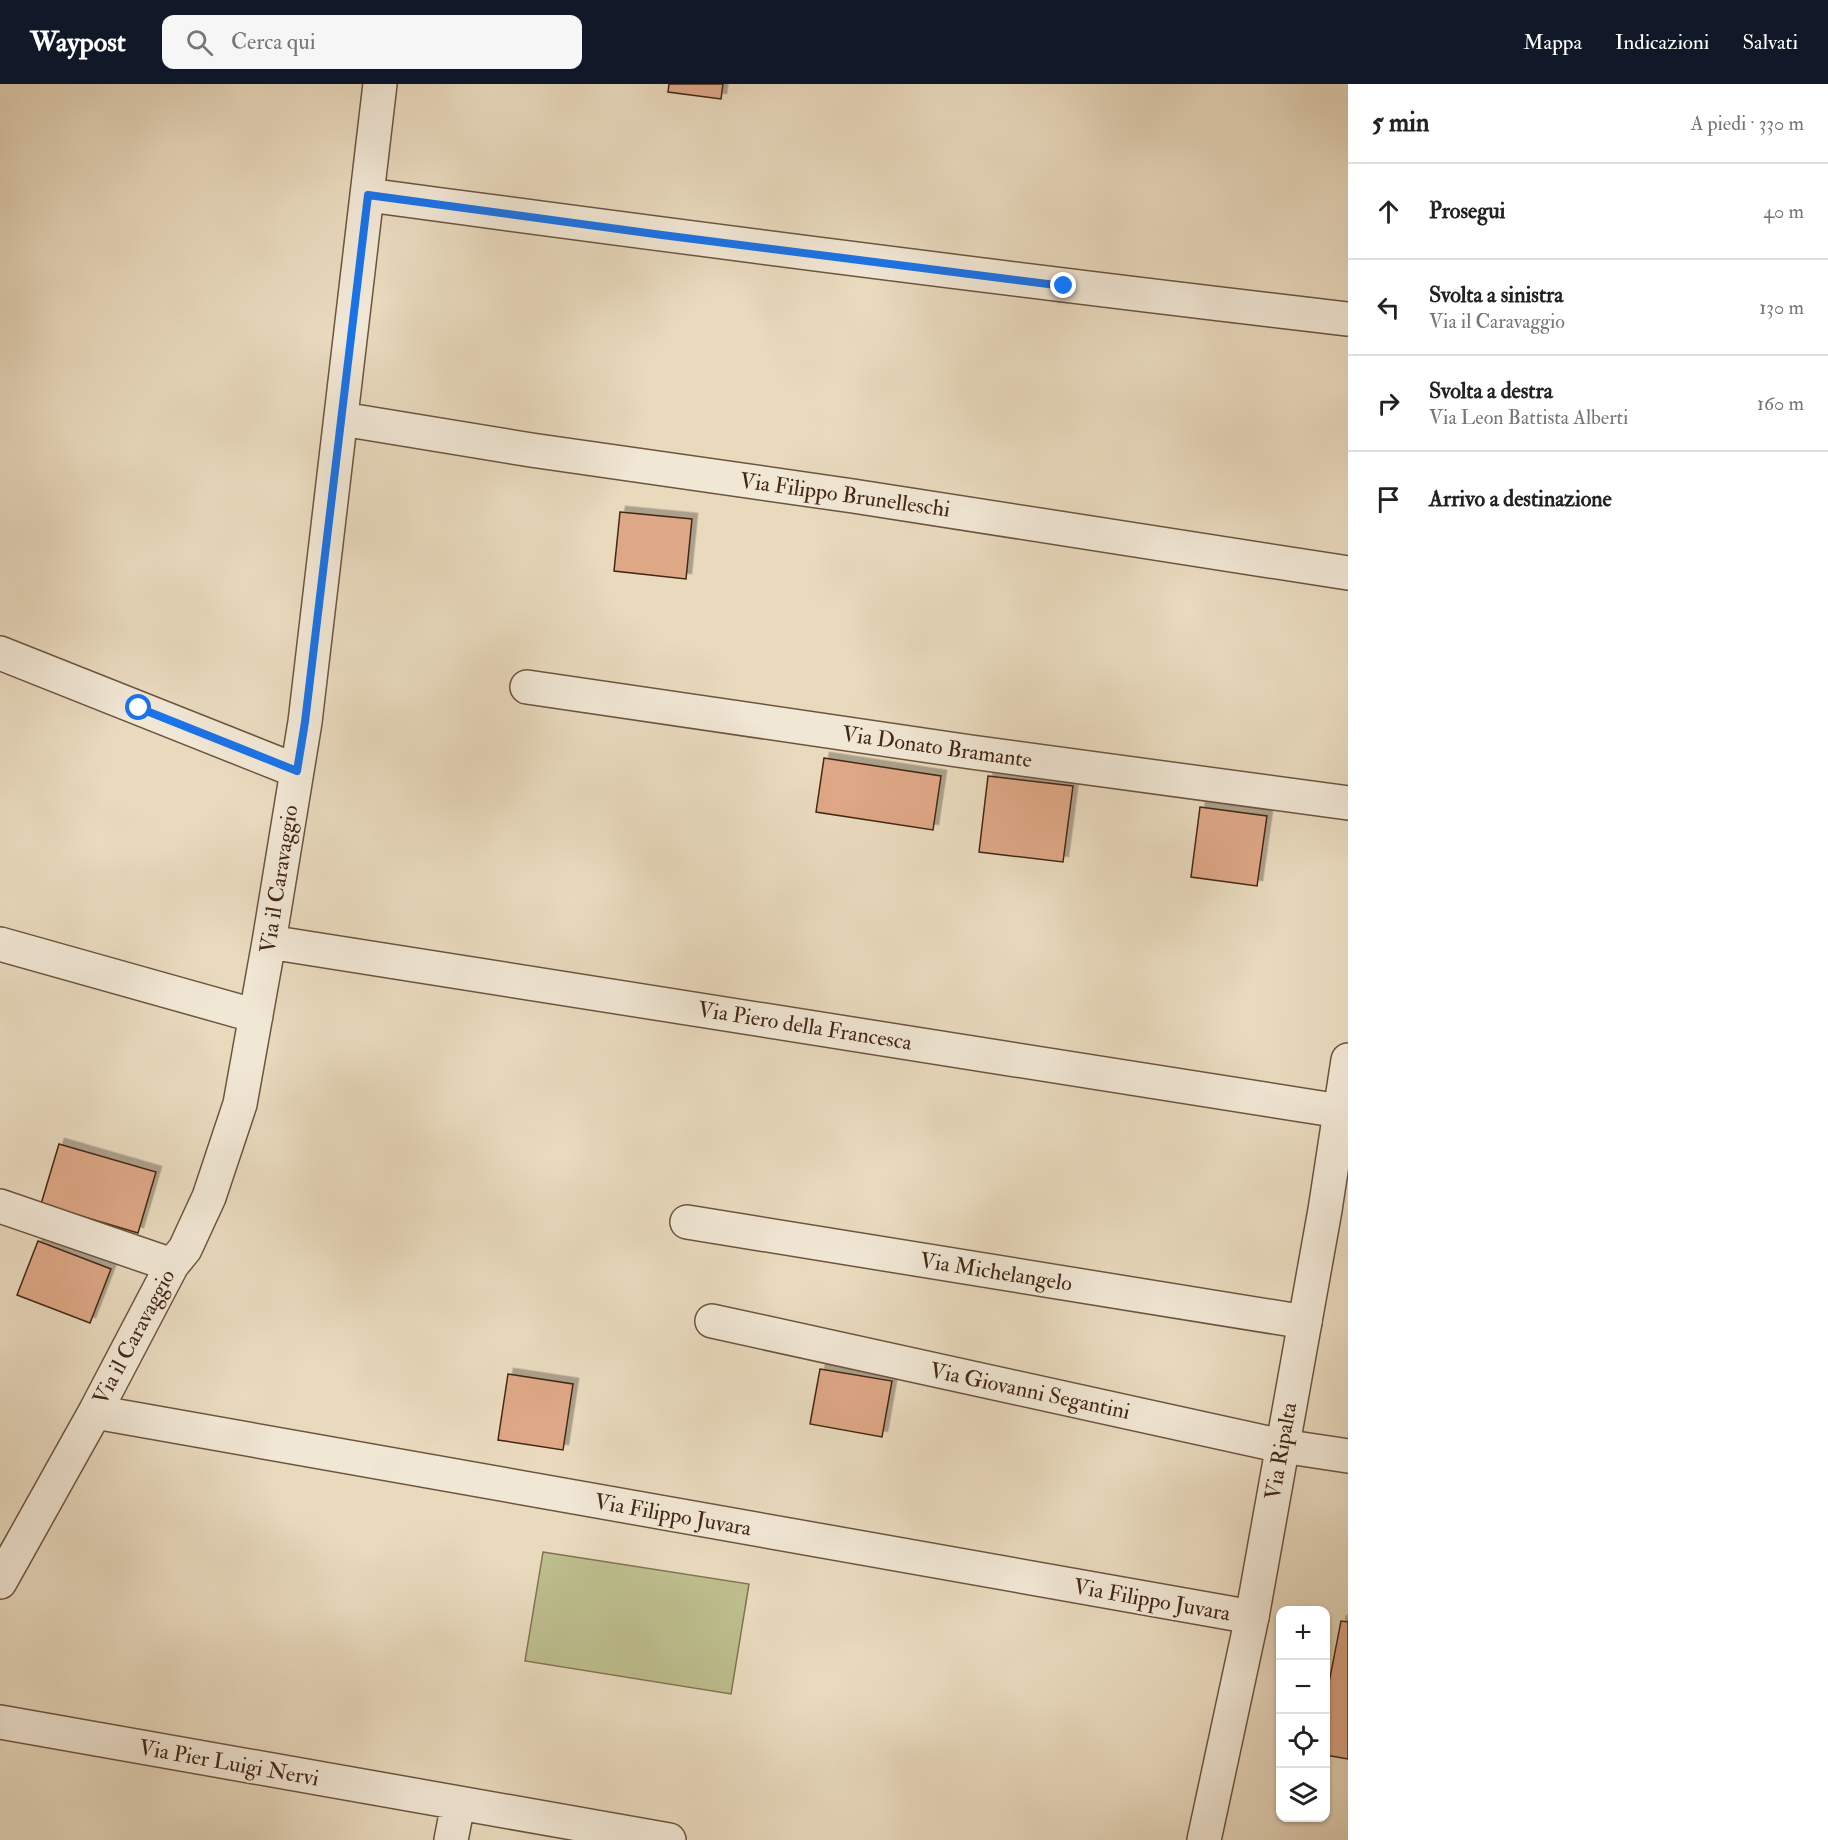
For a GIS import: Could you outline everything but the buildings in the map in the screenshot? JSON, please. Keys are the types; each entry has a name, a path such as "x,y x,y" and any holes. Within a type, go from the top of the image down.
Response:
{"street":[{"name":"Via il Caravaggio","path":"0,1582 95,1412 172,1265 185,1249 209,1197 240,1104 307,710 380,84"},
{"path":"368,195 1041,283 1348,319"},
{"name":"Via Filippo Brunelleschi","path":"342,419 531,450 853,496 1348,573"},
{"path":"0,653 297,771"},
{"name":"Via Donato Bramante","path":"526,687 971,752 1348,803"},
{"name":"Via Piero della Francesca","path":"269,942 1340,1111"},
{"path":"0,944 256,1016"},
{"name":"Via Ripalta","path":"1204,1840 1252,1617 1305,1322 1338,1195 1340,1111 1348,1060"},
{"path":"0,1206 172,1265"},
{"name":"Via Michelangelo","path":"687,1222 1305,1322"},
{"name":"Via Giovanni Segantini","path":"712,1321 1282,1446 1348,1456"},
{"name":"Via Filippo Juvara","path":"95,1412 1252,1617"},
{"name":"Via Pier Luigi Nervi","path":"0,1722 458,1804 621,1836 669,1840"},
{"path":"451,1840 458,1804"}],"green space":[{"path":"543,1552 749,1584 731,1694 525,1661"}],"route":[{"path":"139,708 297,771 305,722 368,195 1064,286"}]}
